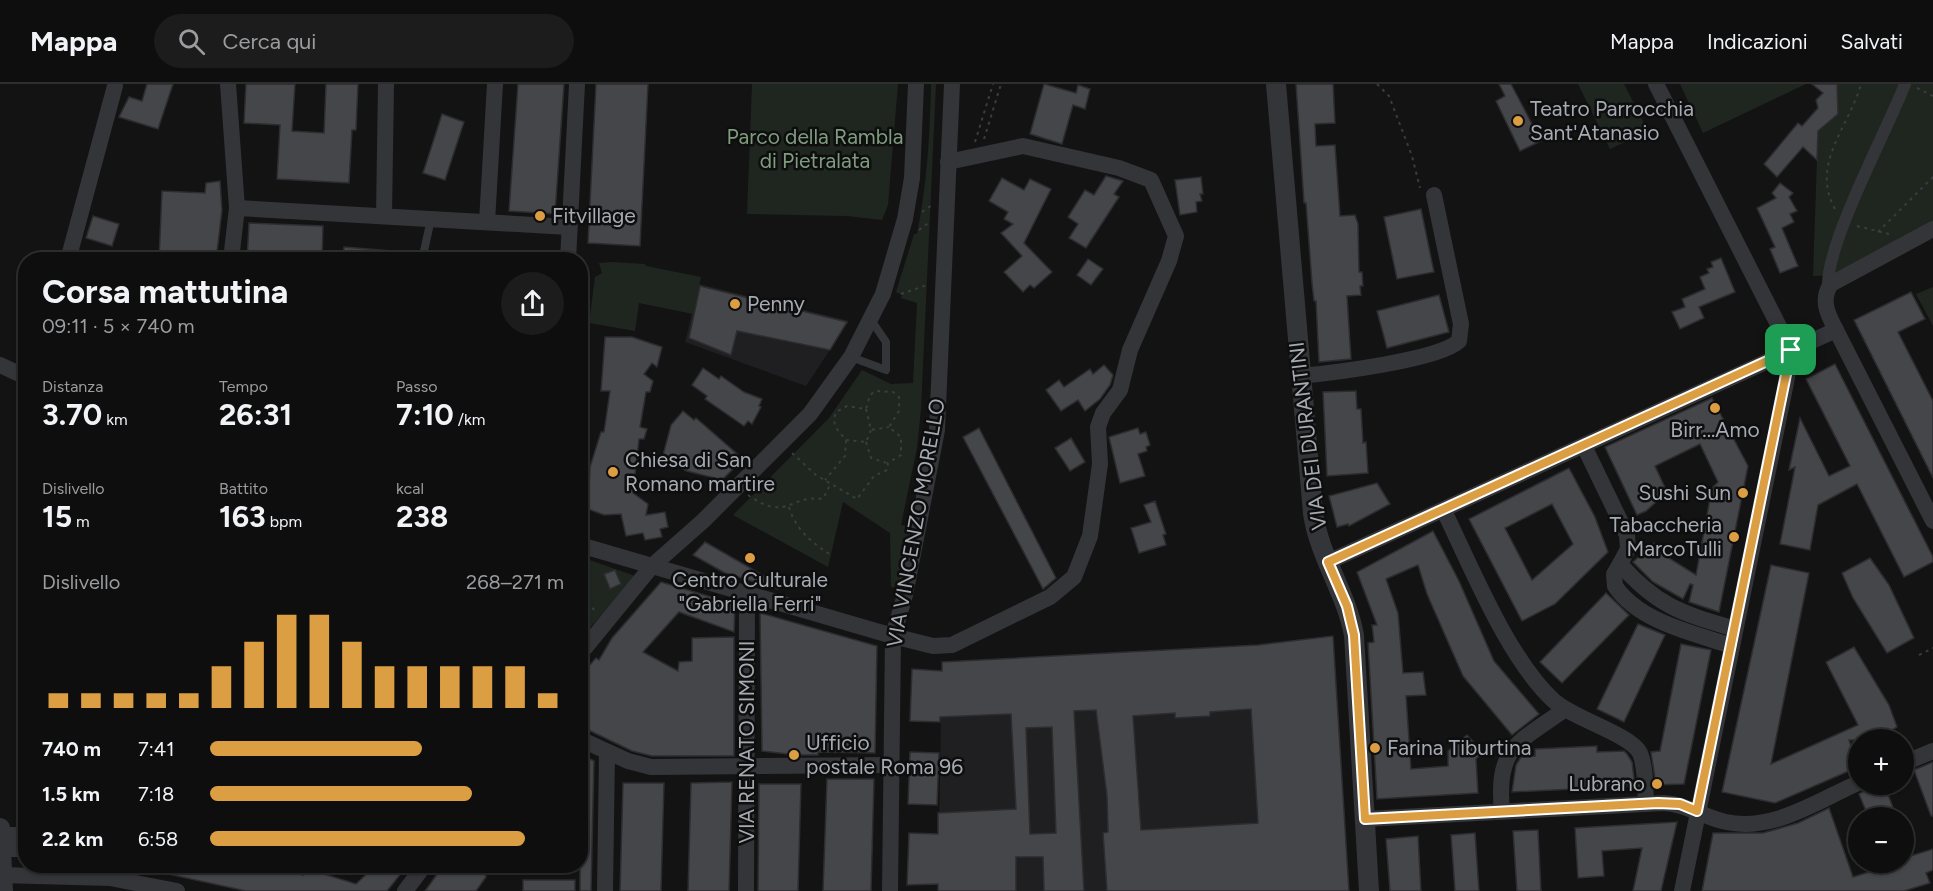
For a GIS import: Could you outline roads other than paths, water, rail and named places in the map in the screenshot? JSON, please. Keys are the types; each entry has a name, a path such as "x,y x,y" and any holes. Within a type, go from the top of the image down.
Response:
{"street":[{"path":"228,84 237,208 232,252"},
{"path":"384,215 386,84"},
{"path":"487,222 495,84"},
{"path":"568,252 577,84"},
{"path":"588,644 652,566 703,521 825,397 851,357 871,320 893,265 905,219 912,178 916,84"},
{"name":"VIA VINCENZO MORELLO","path":"890,891 893,636 905,595 937,430 952,84"},
{"name":"VIA DEI DURANTINI","path":"1276,84 1314,519 1328,562 1347,606 1354,635 1369,891"},
{"path":"1656,84 1791,350 1682,891"},
{"path":"1907,84 1845,224 1834,255 1825,298 1826,308 1836,330 1933,521"},
{"path":"70,252 114,85"},
{"path":"588,547 933,646 951,645 1050,597 1074,577 1090,536 1100,464 1098,427 1104,413 1120,390 1130,350 1169,261 1176,236 1151,180 1119,168 1023,146 948,162"},
{"path":"1300,376 1368,368 1444,349 1459,341 1461,324 1434,195"},
{"path":"237,208 569,227"},
{"path":"1828,287 1933,229"},
{"path":"1328,562 1836,330"},
{"path":"0,365 18,373"},
{"path":"1584,446 1627,536 1628,549 1614,574 1615,586 1639,608 1680,629 1733,638"},
{"path":"1444,511 1507,637 1538,684 1564,710 1626,740 1637,749 1642,763 1646,803"},
{"name":"VIA RENATO SIMONI","path":"746,891 747,594"},
{"path":"1502,812 1500,780 1505,760 1524,738 1564,710"},
{"path":"588,743 651,767 892,765"},
{"path":"1914,759 1933,751"},
{"path":"605,891 607,752"},
{"path":"1365,819 1672,803 1730,823 1769,822 1848,787"},
{"path":"0,828 2,881 84,873"},
{"path":"0,835 18,835"},
{"path":"1,849 18,849"},
{"path":"111,873 177,891"},
{"path":"405,891 419,873"}],"lane":[{"path":"424,252 431,219"},
{"path":"851,357 886,370 886,342 871,320"}],"place":[{"name":"Teatro Parrocchia Sant'Atanasio","path":"1518,121"},
{"name":"Fitvillage","path":"540,216"},
{"name":"Penny","path":"735,304"},
{"name":"Birr...Amo","path":"1715,408"},
{"name":"Chiesa di San Romano martire","path":"613,472"},
{"name":"Sushi Sun","path":"1743,493"},
{"name":"Tabaccheria MarcoTulli","path":"1734,537"},
{"name":"Centro Culturale \"Gabriella Ferri\"","path":"750,558"},
{"name":"Farina Tiburtina","path":"1375,748"},
{"name":"Ufficio postale Roma 96","path":"794,755"},
{"name":"Lubrano","path":"1657,784"}],"park label":[{"name":"Parco della Rambla di Pietralata","path":"815,149"}]}
